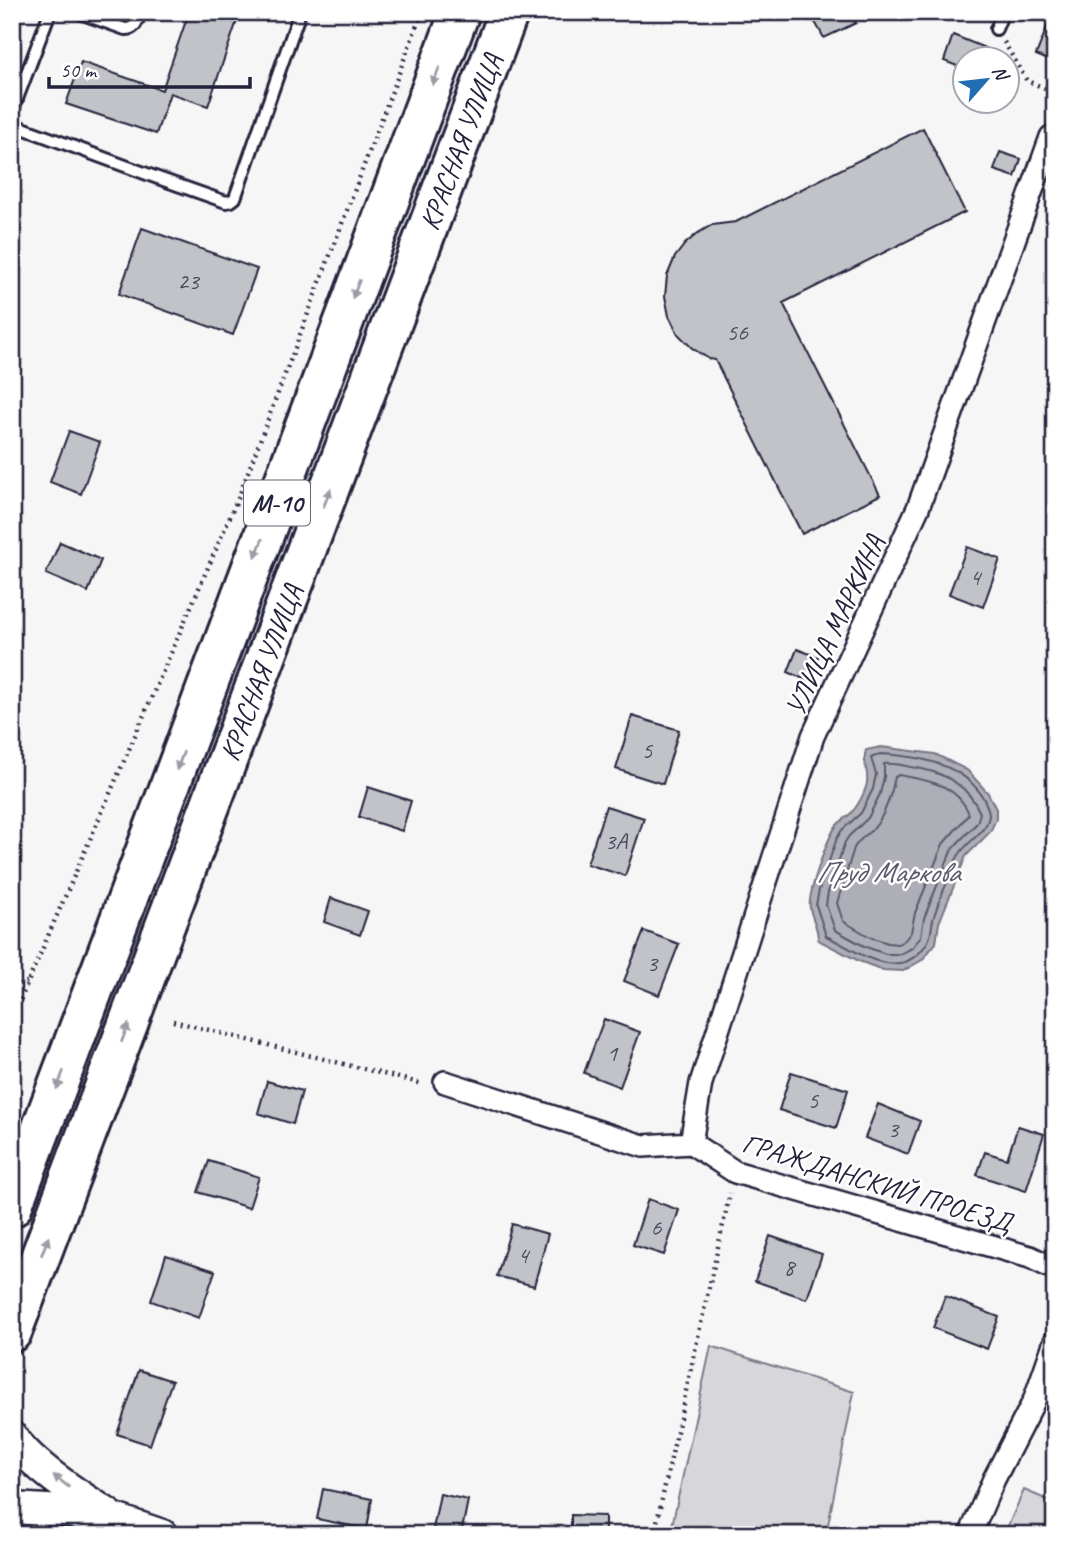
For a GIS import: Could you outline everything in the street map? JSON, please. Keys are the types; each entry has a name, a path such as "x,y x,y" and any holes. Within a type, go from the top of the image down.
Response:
{"highway":[{"name":"КРАСНАЯ УЛИЦА","path":"12,1207 460,12"},
{"name":"КРАСНАЯ УЛИЦА","path":"12,1332 509,12"}],"street":[{"name":"УЛИЦА МАРКИНА","path":"691,1143 701,1083 813,736 918,508 1052,137"},
{"path":"445,1082 643,1146 691,1143"},
{"name":"ГРАЖДАНСКИЙ ПРОЕЗД","path":"691,1143 735,1172 1030,1258 1055,1269"},
{"path":"970,1535 994,1479 1034,1401 1055,1341"},
{"path":"12,1437 55,1477 115,1519"},
{"path":"12,1508 64,1511 115,1519 162,1535"}],"lane":[{"path":"12,112 50,12"},
{"path":"77,12 131,29 136,26 141,12"},
{"path":"12,124 226,202 231,201 300,12"},
{"path":"996,29 1003,12"}],"path":[{"path":"12,1019 239,496 422,12"},
{"path":"996,29 1027,81 1055,92"},
{"path":"12,986 28,982"},
{"path":"173,1021 428,1085 445,1082"},
{"path":"654,1535 735,1172"}],"shaded area":[{"path":"711,1346 854,1392 826,1535 670,1535"},
{"path":"1024,1490 1055,1503 1055,1535 1004,1535"}],"water":[{"name":"Пруд Маркова","path":"881,747 935,754 967,770 988,793 996,809 996,819 990,832 966,856 939,923 936,943 922,960 903,971 883,970 818,940 810,908 815,879 829,841 837,825 855,809 865,790 866,750"}],"building":[{"path":"189,12 240,12 208,106 170,93 156,134 66,104 81,62 162,90"},
{"path":"789,12 850,12 856,23 824,38 815,22"},
{"path":"1055,12 1055,63 1036,55"},
{"path":"953,35 980,46 951,46 951,64 944,61"},
{"path":"923,128 965,212 783,303 880,495 802,534 715,360 692,348 678,334 669,316 665,296 667,276 675,257 698,233 712,225 736,222"},
{"path":"1000,152 1021,159 1015,177 994,170"},
{"path":"142,228 257,269 233,335 119,294"},
{"path":"69,431 100,442 81,494 50,482"},
{"path":"60,542 101,560 88,592 46,574"},
{"path":"967,547 1000,559 983,607 949,594"},
{"path":"797,649 818,657 808,681 788,672"},
{"path":"632,716 679,730 663,784 616,769"},
{"path":"368,787 411,801 402,831 359,817"},
{"path":"606,806 644,818 625,876 587,864"},
{"path":"331,898 368,911 360,935 324,922"},
{"path":"644,931 679,944 659,995 624,981"},
{"path":"604,1019 640,1032 620,1087 584,1073"},
{"path":"791,1072 848,1090 836,1128 779,1110"},
{"path":"267,1081 302,1091 293,1124 258,1113"},
{"path":"878,1104 920,1121 908,1154 865,1138"},
{"path":"1018,1126 1044,1134 1026,1191 977,1175 985,1152 1007,1159"},
{"path":"209,1161 259,1177 249,1208 198,1192"},
{"path":"648,1199 679,1210 664,1255 633,1245"},
{"path":"512,1224 548,1234 534,1286 497,1276"},
{"path":"770,1236 822,1254 807,1299 755,1281"},
{"path":"166,1255 215,1271 199,1318 151,1301"},
{"path":"945,1296 999,1317 987,1349 933,1328"},
{"path":"139,1370 172,1381 150,1445 117,1434"},
{"path":"323,1489 372,1499 367,1529 317,1519"},
{"path":"440,1494 468,1500 461,1535 432,1534"},
{"path":"571,1515 605,1516 605,1535 571,1535"}]}
